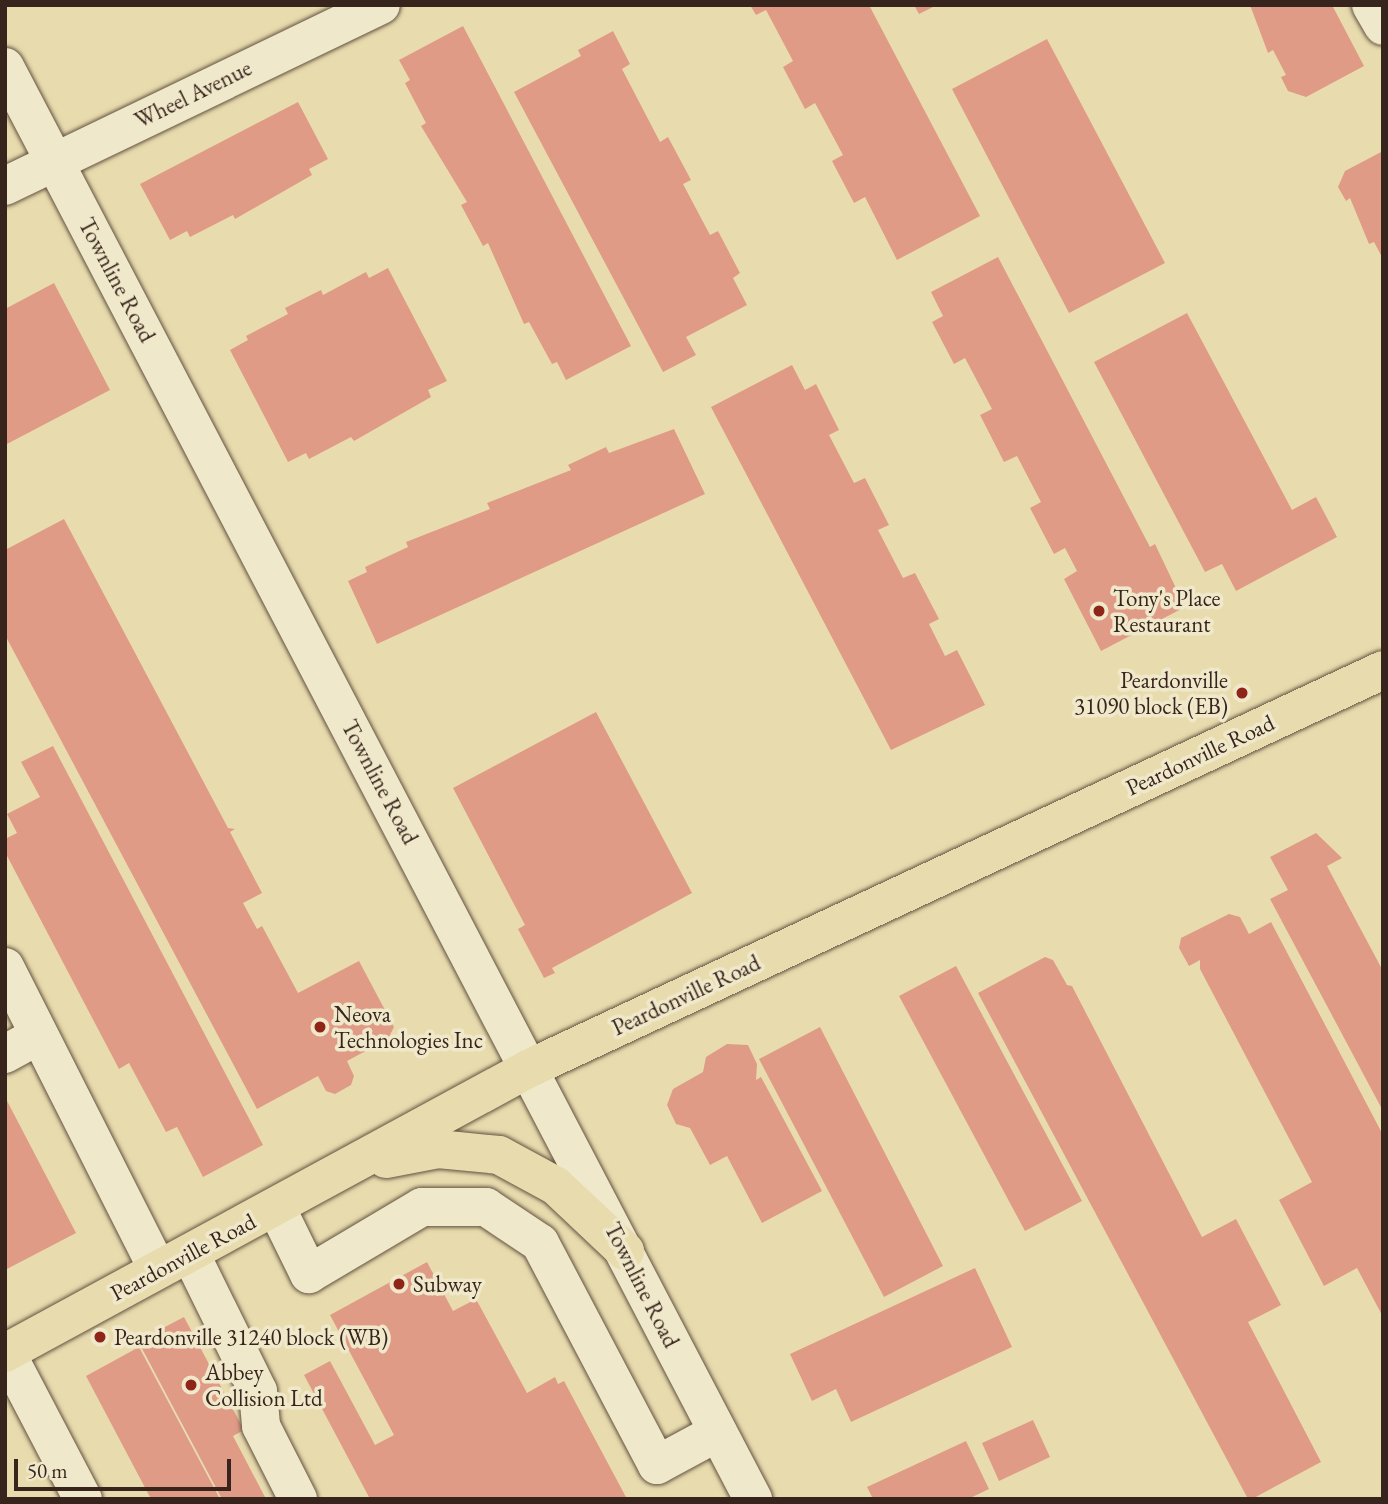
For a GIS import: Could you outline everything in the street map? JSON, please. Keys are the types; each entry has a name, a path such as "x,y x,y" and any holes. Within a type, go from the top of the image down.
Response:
{"main road":[{"name":"Peardonville Road","path":"6,1352 530,1068 1383,670"},
{"path":"353,1165 438,1149 499,1155 556,1186 625,1251"}],"street":[{"name":"Wheel Avenue","path":"5,186 54,160 381,5"},
{"path":"1371,5 1383,26"},
{"name":"Townline Road","path":"5,67 753,1499"},
{"path":"5,967 21,1045 174,1262 258,1391 261,1426 298,1499"},
{"path":"276,1207 309,1274 422,1207 486,1207 540,1243 657,1465 718,1432"},
{"path":"6,1352 83,1499"}],"building":[{"path":"750,5 869,5 980,216 897,260 865,197 854,203 832,161 843,155 815,103 805,109 783,67 793,61 766,10 756,15"},
{"path":"914,5 937,5 919,14"},
{"path":"1250,5 1332,5 1364,66 1306,97 1288,91 1281,77 1286,75 1273,50 1268,53"},
{"path":"463,26 631,346 566,380 557,362 552,364 529,322 524,324 488,243 483,246 461,205 467,202 421,126 426,123 405,83 410,80 399,60"},
{"path":"613,31 630,64 622,69 660,142 668,137 691,180 683,184 710,235 718,231 740,273 733,278 747,305 686,337 696,355 663,372 514,92 581,56 578,50"},
{"path":"1047,39 1165,263 1069,313 952,89"},
{"path":"298,102 328,159 309,169 312,175 235,219 233,215 190,237 187,231 170,240 140,184"},
{"path":"1383,151 1383,259 1374,242 1369,244 1350,198 1346,201 1338,187 1345,171"},
{"path":"998,257 1150,547 1155,544 1185,607 1101,651 1064,579 1077,571 1065,548 1054,554 1030,508 1041,502 1017,456 1004,462 980,415 992,409 965,358 954,364 932,322 943,316 931,292"},
{"path":"388,268 447,381 428,390 431,397 354,441 351,437 309,459 306,453 288,462 230,350 248,340 246,336 288,314 285,308 321,290 323,295 366,272 369,278"},
{"path":"54,283 110,390 5,445 5,309"},
{"path":"1187,313 1292,510 1316,497 1337,537 1236,591 1222,564 1205,572 1094,362"},
{"path":"792,365 805,390 816,384 839,430 829,435 854,483 865,478 889,525 878,530 903,578 915,573 939,619 929,624 945,656 957,650 985,705 891,750 711,407"},
{"path":"674,429 705,494 377,644 348,581 367,572 365,567 408,547 406,542 490,509 487,503 571,470 568,465 606,447 609,453"},
{"path":"64,519 228,828 235,829 230,832 262,893 243,903 257,929 262,926 298,993 359,961 394,1027 388,1039 347,1061 354,1076 351,1085 335,1094 326,1091 318,1076 257,1109 5,635 5,550"},
{"path":"596,712 692,893 552,968 555,973 544,978 518,929 525,925 453,788"},
{"path":"53,746 263,1145 203,1177 177,1127 166,1132 129,1063 119,1069 5,852 5,839 17,833 7,814 40,797 21,762"},
{"path":"1316,833 1342,858 1327,866 1383,971 1383,1111 1270,899 1288,890 1270,857"},
{"path":"1229,914 1240,917 1249,934 1271,922 1383,1135 1383,1317 1357,1268 1324,1286 1279,1200 1312,1182 1200,969 1200,960 1189,966 1179,948 1181,938"},
{"path":"1045,957 1053,960 1067,985 1072,986 1202,1237 1236,1219 1281,1305 1248,1322 1321,1462 1252,1499 1248,1499 978,993"},
{"path":"956,966 1082,1201 1025,1231 899,996"},
{"path":"820,1027 943,1266 884,1297 759,1059"},
{"path":"727,1044 748,1045 757,1064 756,1080 761,1077 822,1191 762,1223 727,1156 710,1165 690,1128 676,1124 667,1105 673,1089 703,1072 706,1057"},
{"path":"5,1097 76,1233 5,1270"},
{"path":"427,1262 453,1311 476,1299 527,1393 555,1377 558,1384 564,1381 627,1499 370,1499 304,1375 330,1361 375,1445 394,1435 330,1315"},
{"path":"975,1268 1012,1347 851,1422 836,1389 812,1401 790,1354"},
{"name":"Abbey Collision Ltd","path":"184,1317 244,1430 233,1436 266,1499 222,1499 138,1341"},
{"path":"139,1347 220,1499 151,1499 86,1376"},
{"path":"1033,1420 1050,1457 999,1481 982,1443"},
{"path":"966,1441 989,1489 968,1499 873,1499 867,1487"}],"place":[{"name":"Tony's Place Restaurant","path":"1099,611"},
{"name":"Peardonville 31090 block (EB)","path":"1242,693"},
{"name":"Neova Technologies Inc","path":"320,1027"},
{"name":"Subway","path":"399,1284"},
{"name":"Peardonville 31240 block (WB)","path":"100,1337"},
{"name":"Abbey Collision Ltd","path":"191,1385"}]}
